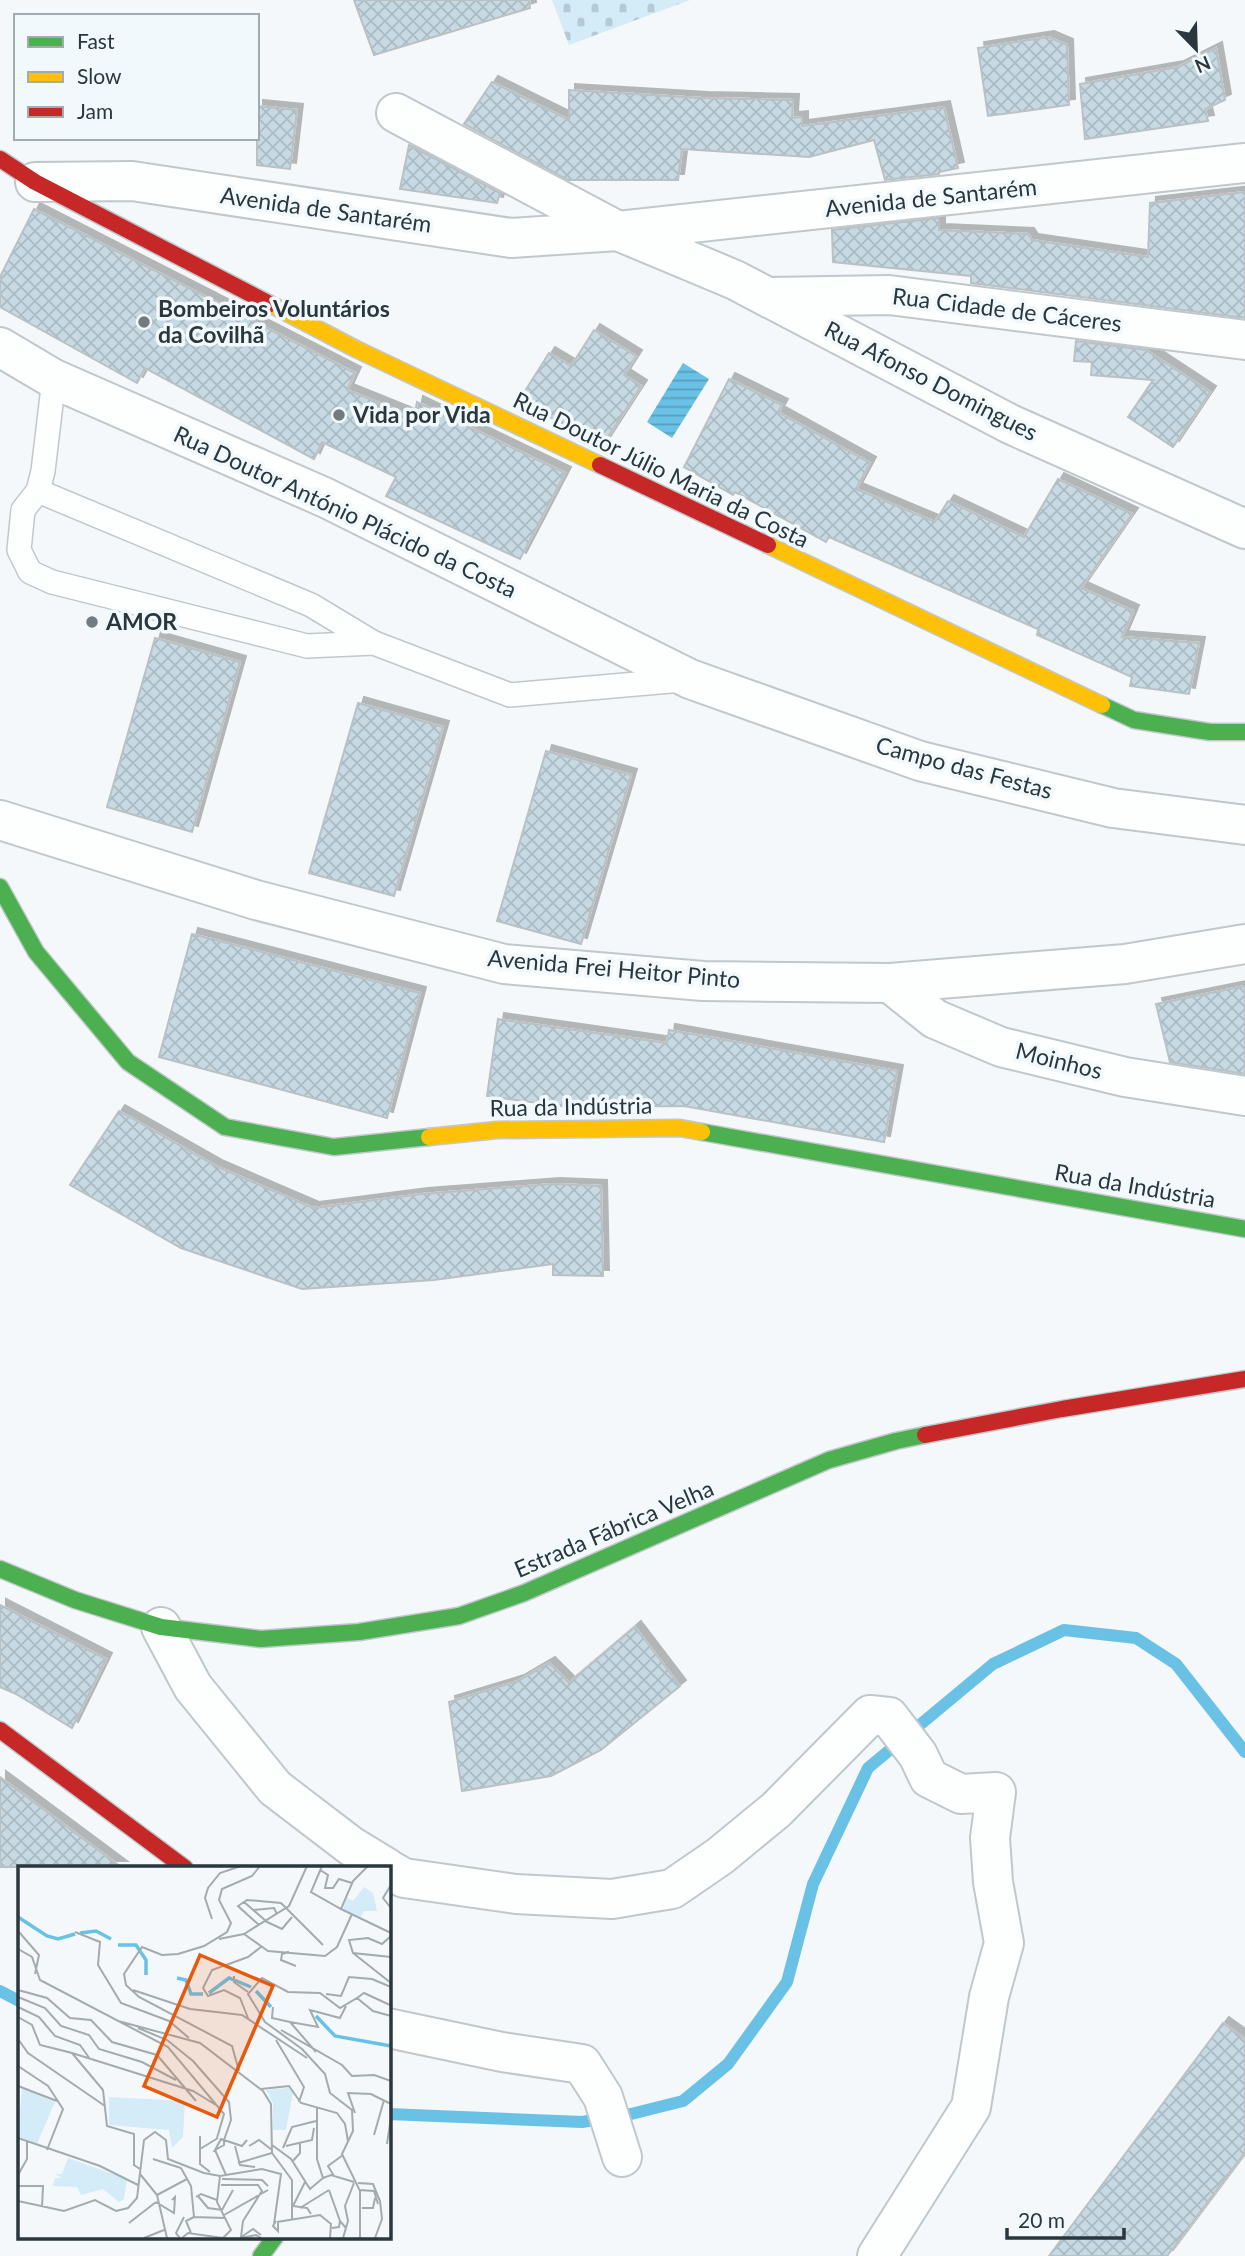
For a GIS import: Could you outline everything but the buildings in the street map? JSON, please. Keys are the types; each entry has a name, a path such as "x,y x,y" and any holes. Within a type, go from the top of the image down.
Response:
{"street":[{"path":"396,113 618,231"},
{"name":"Rua Doutor Júlio Maria da Costa","path":"0,159 35,182 356,349 1134,720 1210,732 1245,732"},
{"name":"Avenida de Santarém","path":"35,182 132,181 511,238 618,231 1245,163"},
{"name":"Rua Afonso Domingues","path":"618,231 736,280 1010,424 1245,529"},
{"name":"Rua Cidade de Cáceres","path":"768,297 889,295 1245,340"},
{"name":"Rua Doutor António Plácido da Costa","path":"0,347 54,379 326,498 690,679"},
{"name":"Campo das Festas","path":"690,679 920,761 1112,808 1245,825"},
{"name":"Avenida Frei Heitor Pinto","path":"0,820 256,900 504,964 703,981 890,983 1125,964 1245,944"},
{"name":"Rua da Indústria","path":"0,887 36,952 128,1062 225,1127 334,1147 497,1130 680,1128 1245,1229"},
{"name":"Moinhos","path":"890,983 935,1019 1001,1047 1125,1077 1245,1096"},
{"name":"Estrada Fábrica Velha","path":"0,1569 75,1600 161,1627 261,1639 359,1632 458,1616 524,1593 829,1460 896,1441 1062,1409 1245,1379"},
{"path":"161,1627 193,1687 275,1788 351,1846 385,1866"},
{"path":"390,1869 404,1878 516,1894 612,1899 672,1889 720,1856 776,1810 870,1715 889,1717 918,1755 929,1778 961,1794 996,1792 990,1838 993,1882 1004,1943 989,1997 971,2107 877,2256"},
{"path":"0,1730 184,1866"},
{"path":"390,2028 502,2052 582,2064 603,2098 622,2157"},
{"path":"261,2256 274,2238"}],"lane":[{"path":"54,379 38,491 23,510 19,550 30,572 52,582 307,646 374,643"},
{"path":"38,491 312,605 374,643 510,695 690,679"}],"green space":[{"path":"552,0 690,0 569,45"}],"water":[{"path":"683,363 709,379 672,438 647,422"}],"waterway":[{"path":"390,2114 582,2122 631,2114 683,2101 728,2064 787,1982 813,1884 868,1768 993,1664 1064,1630 1136,1638 1176,1664 1245,1752"},
{"path":"0,1991 18,2000"}],"traffic: fast":[{"path":"1102,705 1134,720 1210,732 1245,732"},
{"path":"0,887 36,952 128,1062 225,1127 334,1147 429,1137"},
{"path":"702,1132 1245,1229"},
{"path":"0,1569 75,1600 161,1627 261,1639 359,1632 459,1616 524,1593 829,1460 925,1435"},
{"path":"261,2256 274,2238"}],"traffic: slow":[{"path":"270,304 356,349 600,465"},
{"path":"768,545 1102,705"},
{"path":"429,1137 497,1130 680,1128 702,1132"}],"traffic: jam":[{"path":"0,159 35,182 270,304"},
{"path":"600,465 768,545"},
{"path":"925,1435 1245,1379"},
{"path":"0,1730 182,1866"}],"place":[{"name":"Bombeiros Voluntários da Covilhã","path":"144,322"},
{"name":"Vida por Vida","path":"339,415"},
{"name":"AMOR","path":"92,622"}]}
